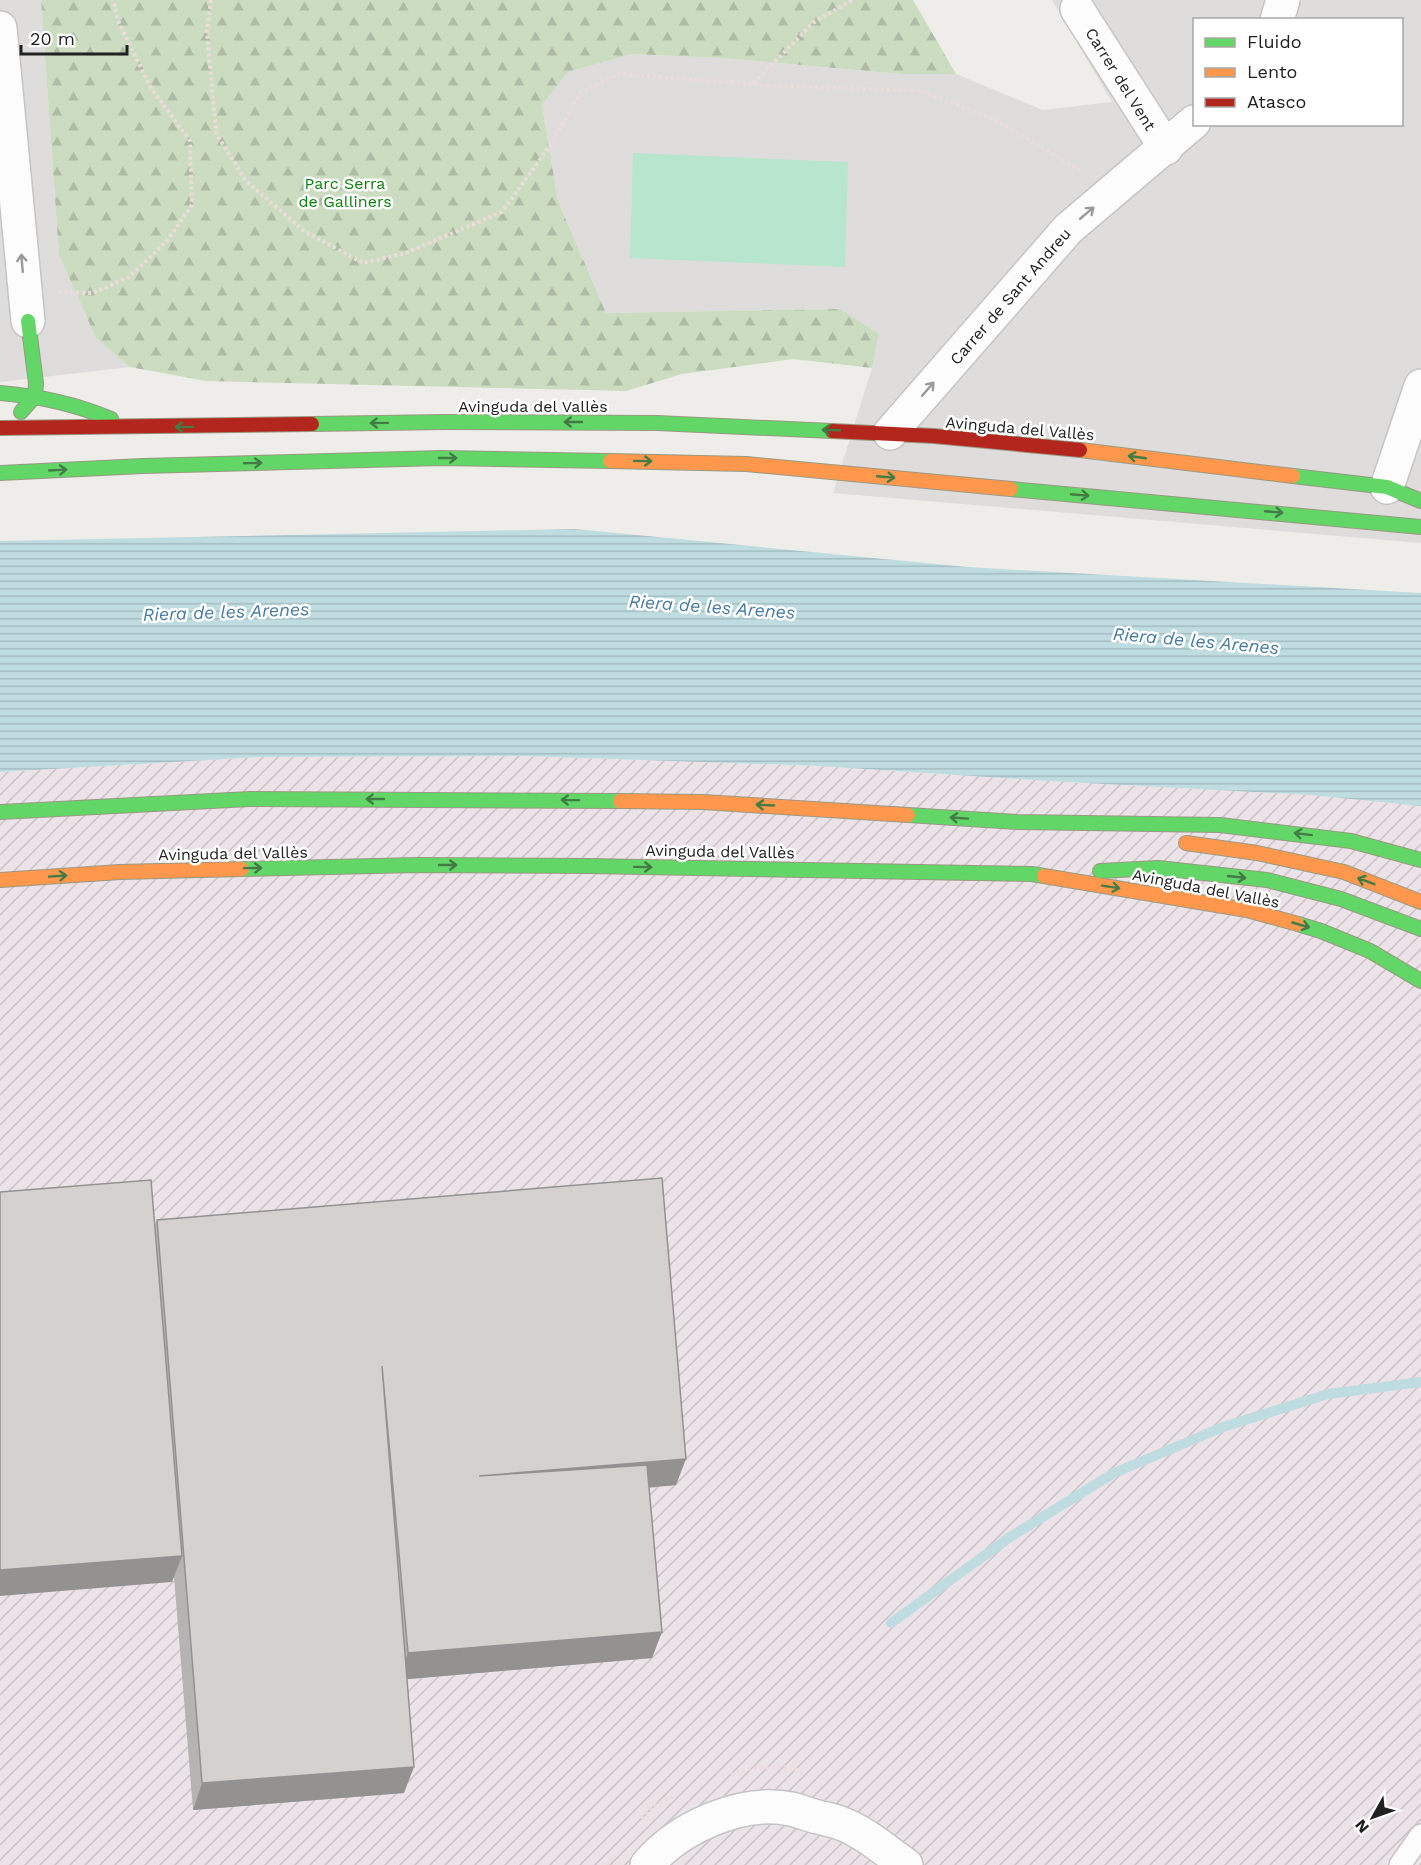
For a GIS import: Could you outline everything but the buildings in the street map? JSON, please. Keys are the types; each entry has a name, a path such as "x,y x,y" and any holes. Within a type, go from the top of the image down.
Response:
{"main road":[{"path":"0,427 17,417 35,396 36,383 28,321"},
{"path":"0,393 35,396 89,410 135,428"},
{"name":"Avinguda del Vallès","path":"0,427 135,428 446,422 657,423 882,440 1094,451 1400,485 1421,501"},
{"path":"0,473 143,466 442,458 746,464 1421,527"},
{"path":"807,469 843,461"},
{"path":"0,812 250,799 703,802 1017,822 1220,825 1351,841 1421,860"},
{"path":"1017,822 1143,838"},
{"path":"1177,842 1257,853 1344,872 1421,902"},
{"name":"Avinguda del Vallès","path":"0,880 120,872 418,865 1032,874 1247,910 1321,931 1370,951 1421,981"},
{"path":"1032,874 1158,868 1267,880 1341,899 1421,929"}],"street":[{"path":"1278,18 1283,0"},
{"name":"Carrer del Vent","path":"1077,9 1166,148"},
{"path":"0,28 28,321"},
{"name":"Carrer de Sant Andreu","path":"882,440 1068,229 1193,123"},
{"path":"1400,485 1421,386"},
{"path":"647,1865 670,1844 702,1822 722,1815 762,1808 790,1809 841,1823 906,1865"}],"lane":[{"path":"1400,1865 1421,1835"}],"path":[{"path":"28,321 55,292 93,293 129,277 167,241 192,205 190,141 151,88 119,23 113,0"},
{"path":"211,0 207,31 216,133 246,181 304,231 363,263 406,253 502,212 549,147 581,93 619,74 753,84 921,91 994,119 1114,191"},
{"path":"753,84 813,23 852,0"}],"shaded area":[{"path":"0,0 41,0 59,255 96,338 130,367 0,382"},
{"path":"1052,0 1421,0 1421,543 833,493 872,368 879,334 841,309 606,313 558,201 542,105 568,72 632,54 724,58 901,74 956,74 1043,110 1112,102"},
{"path":"523,756 819,766 1310,795 1421,806 1421,1865 0,1865 0,772 261,757"}],"green space":[{"name":"Parc Serra de Galliners","path":"41,0 913,0 956,74 901,74 724,58 632,54 568,72 542,105 558,201 606,313 841,309 879,334 872,368 793,359 682,374 626,391 206,381 130,367 96,338 59,255"},
{"path":"633,153 848,162 845,267 630,258"}],"water":[{"name":"Riera de les Arenes","path":"575,529 967,567 1421,593 1421,806 1310,795 819,766 523,756 261,757 0,772 0,541"}],"waterway":[{"path":"891,1623 1010,1537 1114,1473 1223,1427 1328,1394 1421,1382"}],"traffic: fast":[{"path":"21,412 35,396 36,383 28,321"},
{"path":"0,393 57,402 111,419"},
{"path":"312,424 657,423 832,431"},
{"path":"0,473 143,466 442,458 610,461"},
{"path":"1293,476 1387,487 1421,501"},
{"path":"1011,489 1421,527"},
{"path":"0,812 250,799 620,801"},
{"path":"908,815 1017,822 1220,825 1351,841 1421,860"},
{"path":"242,869 418,865 588,866 1044,876"},
{"path":"1100,871 1158,868 1267,880 1341,899 1421,929"},
{"path":"1298,924 1370,951 1421,981"}],"traffic: slow":[{"path":"1080,450 1293,476"},
{"path":"610,461 746,464 1011,489"},
{"path":"620,801 703,802 908,815"},
{"path":"1186,843 1257,853 1344,872 1421,902"},
{"path":"0,880 120,872 242,869"},
{"path":"1044,876 1247,910 1298,924"}],"traffic: jam":[{"path":"0,428 312,424"},
{"path":"832,431 934,436 1080,450"}]}
